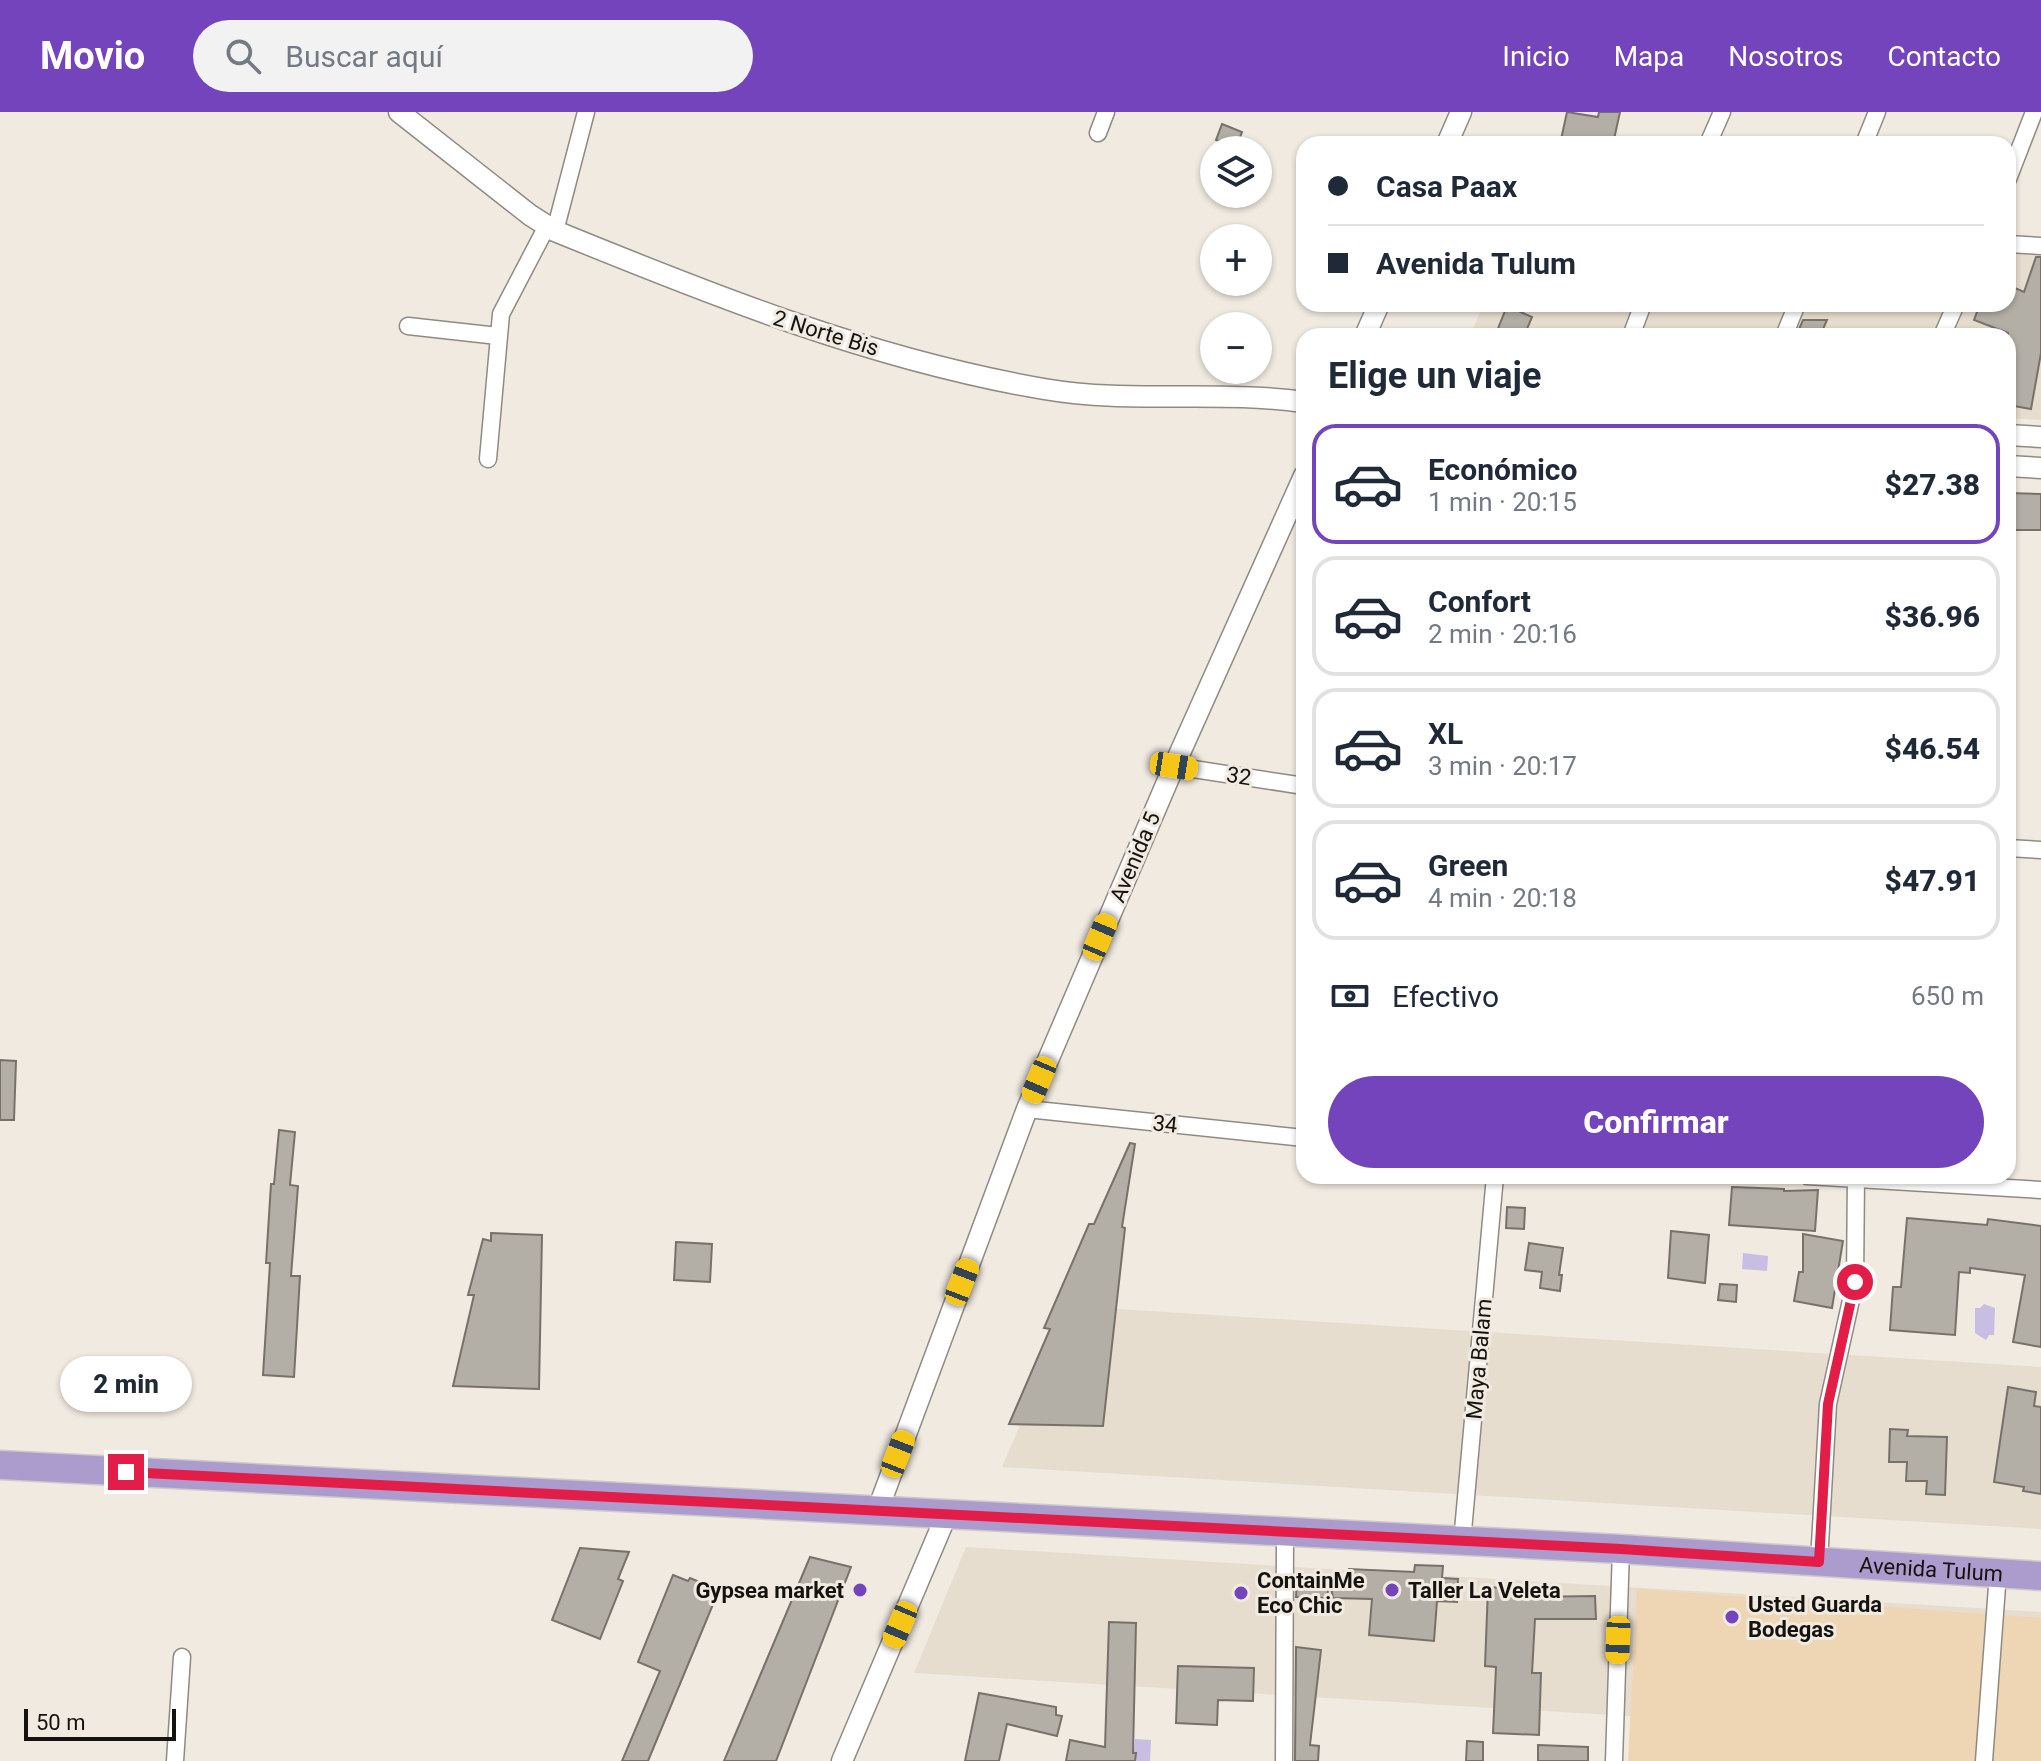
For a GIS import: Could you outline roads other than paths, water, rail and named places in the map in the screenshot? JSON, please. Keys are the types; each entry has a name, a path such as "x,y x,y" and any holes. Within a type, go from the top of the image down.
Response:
{"highway":[{"name":"Avenida Tulum","path":"0,1465 1621,1549 2041,1576"}],"street":[{"name":"2 Norte Bis","path":"399,112 551,228 775,318 942,367 1045,389 1116,397 1262,397 1296,401"},
{"path":"488,459 498,336 506,302 551,228 586,112"},
{"path":"1098,133 1106,112"},
{"path":"1450,136 1461,112"},
{"path":"1712,136 1722,112"},
{"path":"1867,136 1877,112"},
{"path":"2016,158 2034,112"},
{"path":"2016,244 2041,246"},
{"path":"408,326 498,336"},
{"path":"2016,435 2041,437"},
{"path":"2016,466 2041,468"},
{"name":"Avenida 5","path":"877,1512 1027,1109 1174,766 1296,494"},
{"name":"32","path":"1174,766 1296,785"},
{"path":"2016,848 2041,850"},
{"name":"34","path":"1027,1109 1296,1137"},
{"name":"Maya Balam","path":"1462,1542 1494,1184"},
{"path":"1819,1562 1828,1404 1855,1282 1856,1184"},
{"path":"1956,1184 2041,1190"},
{"path":"842,1761 946,1516"},
{"path":"1284,1761 1285,1532"},
{"path":"1614,1761 1621,1549"},
{"path":"1984,1761 1998,1573"},
{"path":"175,1761 182,1657"}],"place":[{"name":"Gypsea market","path":"860,1590"},
{"name":"Taller La Veleta","path":"1392,1590"},
{"name":"ContainMe Eco Chic","path":"1241,1593"},
{"name":"Usted Guarda Bodegas","path":"1732,1617"}]}
